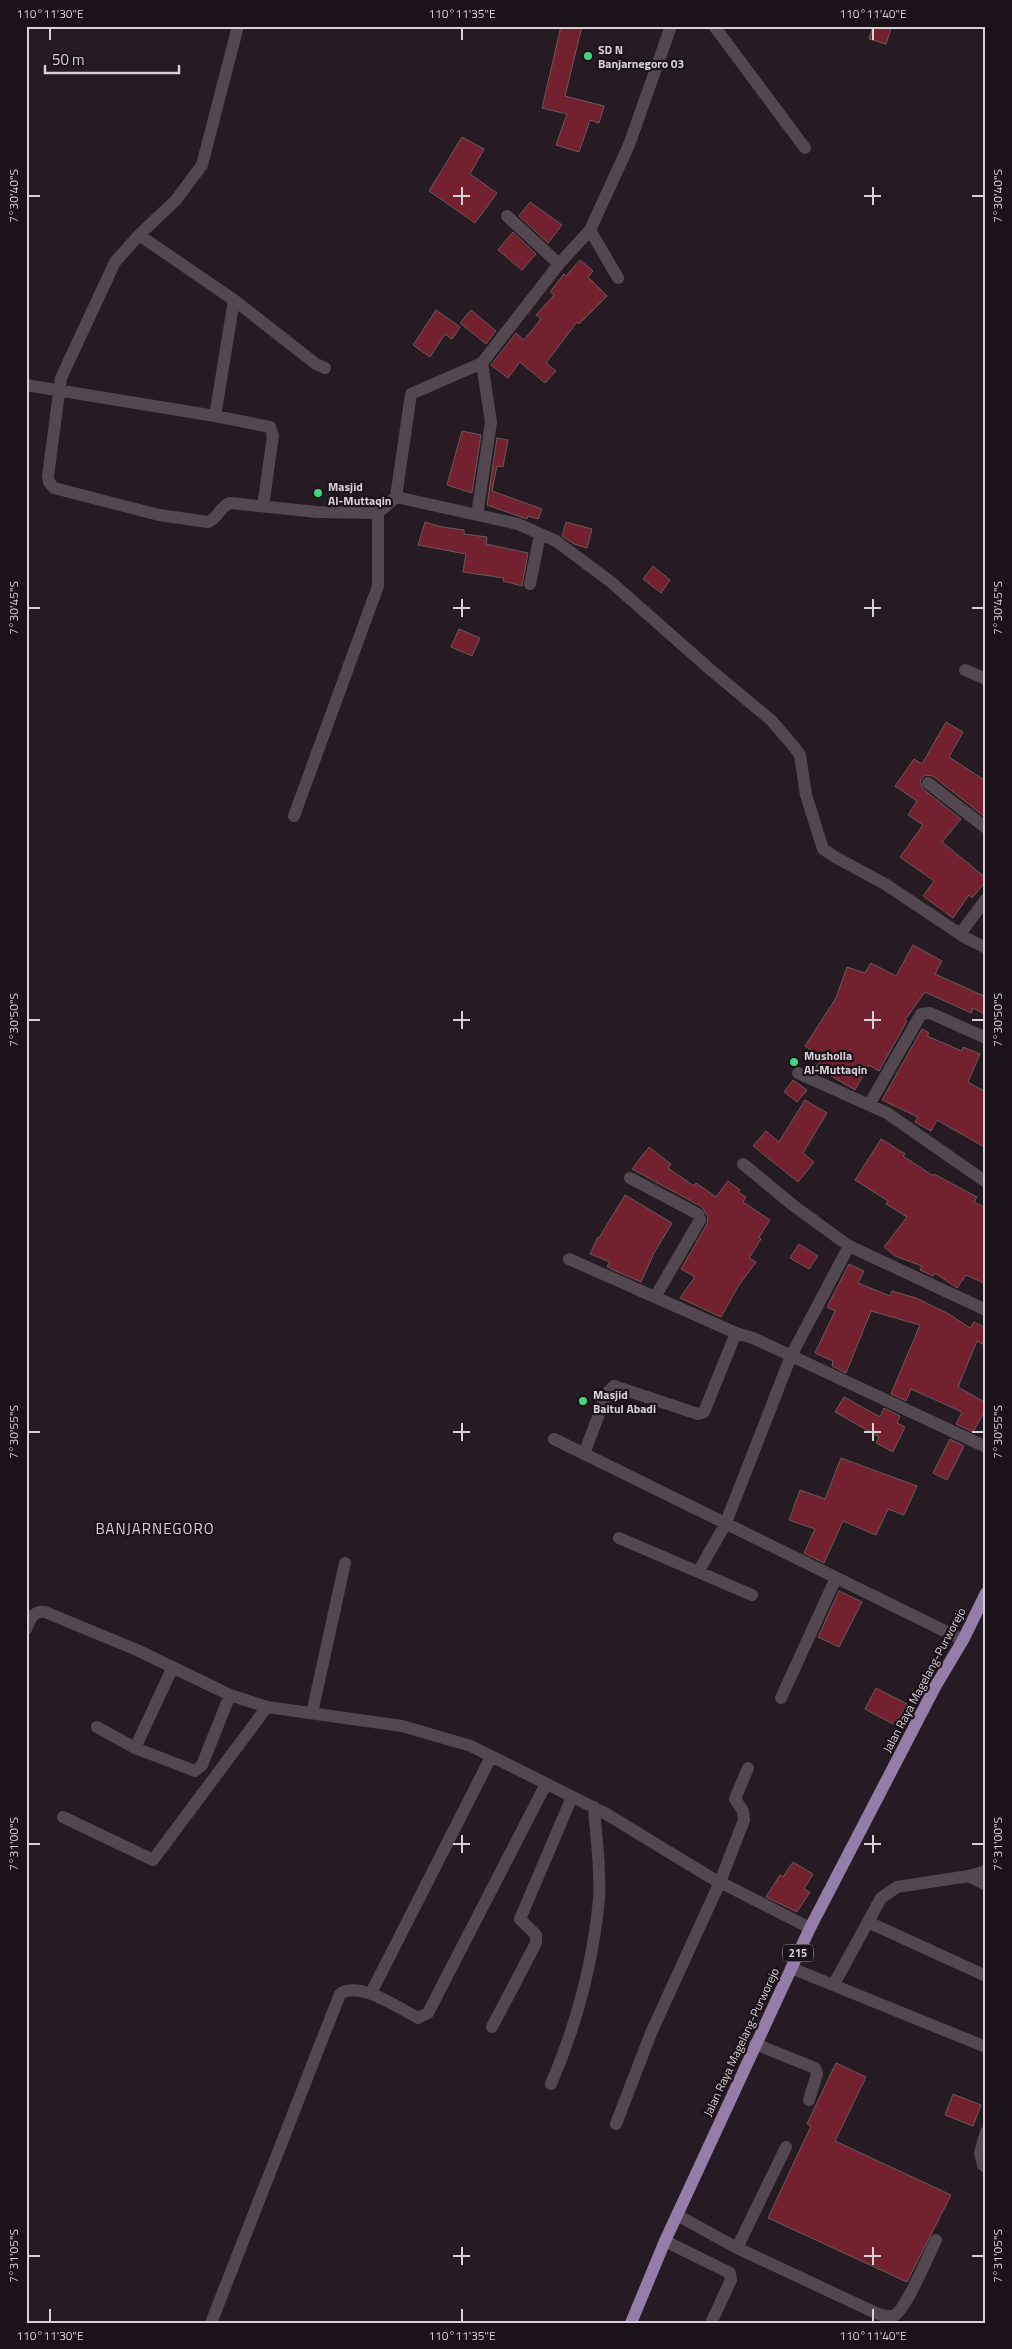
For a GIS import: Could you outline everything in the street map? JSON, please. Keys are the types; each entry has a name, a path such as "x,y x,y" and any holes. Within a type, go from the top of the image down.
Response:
{"main road":[{"name":"Jalan Raya Magelang-Purworejo","path":"631,2323 665,2241 810,1928 986,1593"}],"street":[{"path":"238,26 202,165 176,200 139,234 115,262 62,378 48,476 49,482 54,488 158,515 208,522 212,521 226,504 230,503 317,512 378,513 396,497 411,394 482,363 559,264 590,230 629,145 671,26"},
{"path":"714,26 805,148"},
{"path":"507,216 559,264"},
{"path":"590,230 618,278"},
{"path":"139,234 234,300 316,364 325,368"},
{"path":"215,416 234,300"},
{"path":"477,515 491,422 482,363"},
{"path":"26,385 215,416 270,427 273,436 263,506"},
{"path":"396,497 518,524 556,541 611,582 771,720 800,756 806,795 824,849 835,858 885,884 960,934 986,948"},
{"path":"294,816 378,586 378,513"},
{"path":"530,584 540,534"},
{"path":"965,670 986,679"},
{"path":"928,783 986,828"},
{"path":"960,934 986,899"},
{"path":"869,1106 921,1014 930,1013 986,1038"},
{"path":"798,1072 886,1114 986,1182"},
{"path":"743,1164 794,1206 850,1246 986,1310"},
{"path":"630,1178 698,1214 700,1220 655,1297"},
{"path":"698,1572 725,1525 791,1356 850,1246"},
{"path":"569,1259 736,1333 753,1338 986,1447"},
{"path":"584,1454 607,1393 614,1386 698,1414 704,1412 736,1333"},
{"path":"554,1440 963,1640"},
{"path":"619,1538 752,1595"},
{"path":"312,1713 345,1563"},
{"path":"781,1698 836,1578"},
{"path":"26,1628 35,1613 45,1612 137,1650 172,1669 230,1695 268,1707 402,1726 471,1746 594,1807 720,1882 810,1928"},
{"path":"136,1748 172,1669"},
{"path":"97,1727 136,1748 195,1770 202,1765 230,1695"},
{"path":"63,1817 153,1860 268,1707"},
{"path":"371,1993 491,1757"},
{"path":"616,2124 650,2033 720,1882 744,1820 743,1811 735,1799 748,1768"},
{"path":"210,2323 340,1994 350,1990 371,1993 418,2018 428,2013 546,1784"},
{"path":"492,2026 536,1943 536,1935 520,1919 572,1797"},
{"path":"551,2084 566,2048 586,1977 598,1907 594,1807"},
{"path":"834,1984 881,1898 897,1887 969,1876 986,1871"},
{"path":"969,1876 986,1885"},
{"path":"868,1922 986,1976"},
{"path":"791,1968 986,2047"},
{"path":"755,2044 816,2068 817,2074 809,2100"},
{"path":"986,2132 980,2153 983,2165 986,2167"},
{"path":"737,2248 786,2147"},
{"path":"677,2215 737,2248 888,2317 897,2314 906,2302 936,2240"},
{"path":"665,2241 730,2273 731,2280 711,2323"}],"building":[{"path":"561,26 582,26 565,96 604,106 599,123 590,120 579,152 556,145 567,114 542,108"},
{"path":"873,26 892,26 886,44 869,39"},
{"path":"462,137 484,149 470,174 497,193 475,223 429,191"},
{"path":"530,202 562,225 548,243 519,216"},
{"path":"513,232 536,254 522,270 498,250"},
{"path":"580,260 593,271 588,277 607,296 579,324 577,322 546,363 556,371 545,383 520,362 508,378 491,365 516,333 524,340 541,319 536,315 554,295 550,292 564,274 566,276"},
{"path":"436,310 460,327 452,339 445,334 430,357 413,345"},
{"path":"471,310 496,331 486,344 460,323"},
{"path":"462,431 481,435 472,493 447,485"},
{"path":"497,438 508,440 503,467 497,466 492,491 542,509 538,519 528,516 527,519 487,505"},
{"path":"425,522 464,530 464,534 487,537 486,544 528,553 522,586 503,581 504,578 463,572 466,554 418,545"},
{"path":"566,522 592,529 587,548 574,544 562,536"},
{"path":"653,566 670,580 661,593 643,579"},
{"path":"459,629 480,638 472,656 451,647"},
{"path":"946,722 963,732 949,757 986,781 986,818 933,776 925,775 920,781 923,789 961,819 942,842 986,878 986,881 972,898 969,895 953,918 923,896 934,881 900,857 923,825 908,815 917,801 895,786 914,759 922,764"},
{"path":"913,945 942,961 935,974 986,997 986,1015 973,1008 971,1013 925,992 905,1020 907,1021 879,1071 869,1065 855,1090 816,1067 822,1058 805,1046 836,998 847,967 865,973 871,963 896,976"},
{"path":"922,1029 929,1033 927,1036 962,1051 963,1047 980,1054 968,1082 986,1092 986,1148 937,1120 931,1131 915,1122 918,1117 882,1100"},
{"path":"793,1080 807,1090 797,1102 784,1092"},
{"path":"805,1100 827,1113 803,1153 814,1162 798,1182 753,1146 766,1131 779,1142"},
{"path":"881,1139 905,1154 903,1156 933,1176 934,1174 977,1197 974,1202 986,1208 986,1284 966,1275 957,1288 935,1273 933,1276 920,1270 922,1266 895,1256 884,1247 907,1217 886,1204 888,1201 855,1180"},
{"path":"649,1147 671,1164 668,1168 694,1186 696,1183 716,1197 728,1181 740,1190 738,1192 746,1197 743,1202 770,1220 749,1258 756,1262 739,1285 721,1317 680,1298 695,1277 681,1269 707,1224 708,1217 702,1207 632,1169"},
{"path":"625,1195 672,1223 654,1253 641,1282 611,1269 607,1266 610,1262 590,1254 598,1237"},
{"path":"799,1244 818,1256 809,1269 790,1258"},
{"path":"849,1264 864,1271 858,1283 890,1296 892,1291 916,1298 949,1314 970,1328 974,1322 986,1328 986,1346 977,1341 958,1387 986,1403 986,1409 973,1432 956,1424 962,1412 911,1389 906,1401 891,1394 920,1325 871,1311 846,1373 832,1366 833,1361 815,1353 835,1311 827,1307"},
{"path":"844,1397 880,1417 884,1408 900,1416 897,1423 905,1427 893,1452 876,1443 879,1437 835,1412"},
{"path":"950,1439 964,1446 947,1480 933,1473"},
{"path":"841,1458 917,1486 904,1515 888,1509 876,1535 843,1521 824,1563 804,1553 815,1529 789,1520 800,1490 825,1499"},
{"path":"839,1591 862,1602 839,1647 818,1637"},
{"path":"876,1688 907,1704 895,1725 865,1709"},
{"path":"793,1862 813,1874 804,1889 810,1892 797,1912 766,1897 780,1875 783,1877"},
{"path":"836,2063 866,2077 835,2141 951,2195 907,2282 768,2218 811,2126 807,2124"},
{"path":"953,2094 981,2105 973,2126 945,2115"}],"place":[{"name":"SD N Banjarnegoro 03","path":"588,56"},
{"name":"Masjid Al-Muttaqin","path":"318,493"},
{"name":"Musholla Al-Muttaqin","path":"794,1062"},
{"name":"Masjid Baitul Abadi","path":"583,1401"}],"district":[{"name":"BANJARNEGORO","path":"155,1528"}]}
